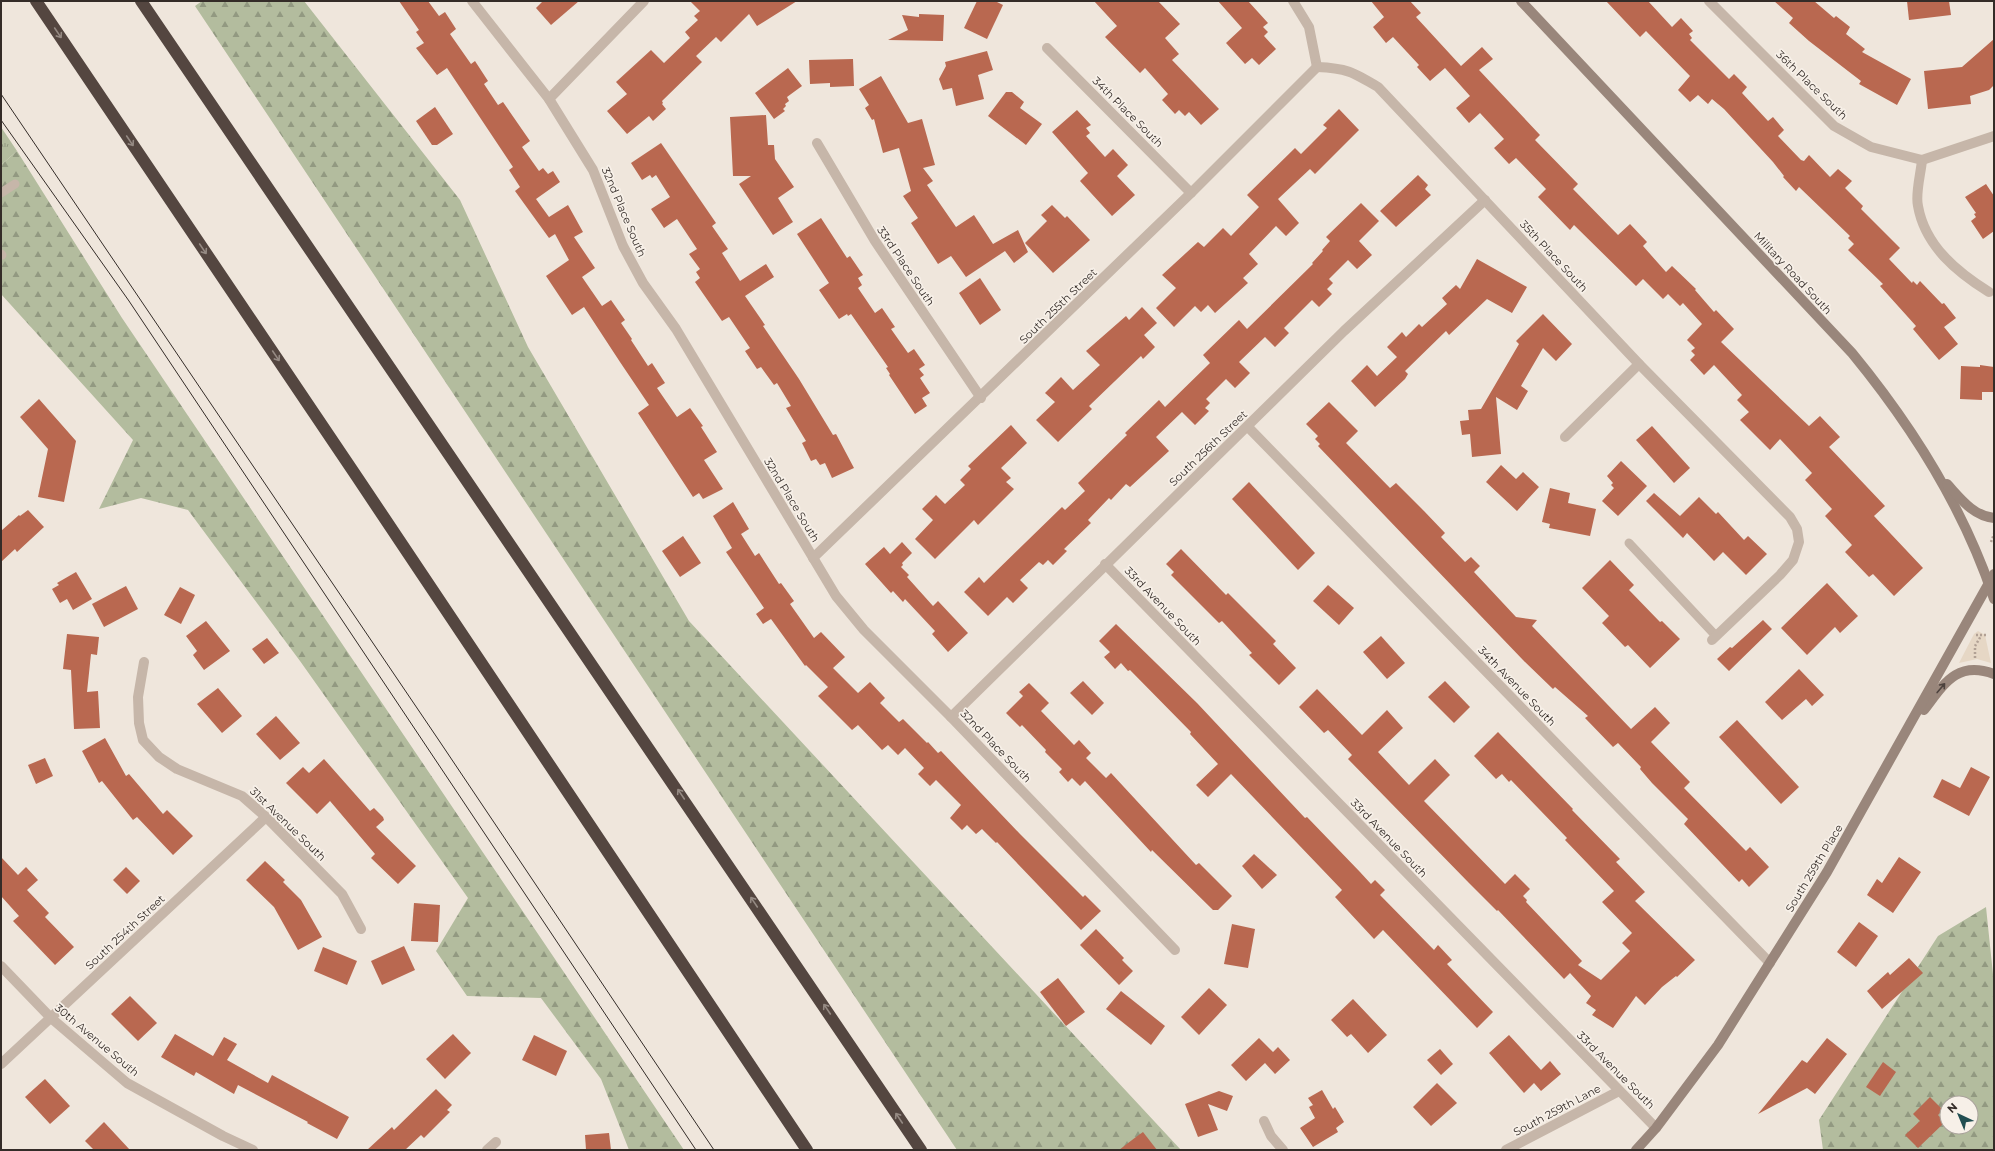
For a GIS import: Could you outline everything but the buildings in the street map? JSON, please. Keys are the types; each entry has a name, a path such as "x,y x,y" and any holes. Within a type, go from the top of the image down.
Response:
{"highway":[{"path":"36,1 357,477 807,1150"},
{"path":"141,1 921,1150"}],"main road":[{"name":"Military Road South","path":"1521,1 1852,353 1897,410 1936,472 1991,579 1994,599"},
{"path":"1936,472 1964,502 1977,513 1994,518"},
{"name":"South 259th Place","path":"1636,1150 1656,1128 1718,1045 1827,872 1991,579"},
{"path":"1901,741 1950,677 1962,671 1973,669 1983,670 1994,674"}],"street":[{"name":"32nd Place South","path":"472,1 548,99 593,170 623,246 643,282 676,329 836,596 864,630 951,717 1175,950"},
{"path":"548,99 644,1"},
{"path":"1293,1 1309,27 1317,66"},
{"name":"36th Place South","path":"1709,1 1834,126 1871,147 1922,160"},
{"name":"34th Place South","path":"1047,48 1191,193"},
{"name":"South 255th Street","path":"813,558 981,398 1191,193 1317,66"},
{"name":"35th Place South","path":"1317,66 1340,68 1358,75 1378,87 1639,364 1790,517 1797,529 1799,542 1793,560 1780,575 1714,638"},
{"path":"1989,292 1968,279 1942,254 1927,234 1917,205 1922,160 1994,136"},
{"name":"33rd Place South","path":"817,144 875,241 981,398"},
{"name":"South 256th Street","path":"951,717 1105,564 1248,427 1344,331 1485,200"},
{"path":"1565,437 1639,364"},
{"name":"34th Avenue South","path":"1248,427 1770,963"},
{"name":"33rd Avenue South","path":"1105,564 1656,1128"},
{"name":"31st Avenue South","path":"144,662 138,697 139,723 144,740 159,757 177,769 242,796 266,817 342,894 361,929"},
{"name":"South 254th Street","path":"1,1064 266,817"},
{"name":"30th Avenue South","path":"1,966 51,1018 127,1083 223,1136 253,1150"},
{"name":"South 259th Lane","path":"1506,1150 1619,1091"},
{"path":"1264,1121 1271,1136 1283,1150"},
{"path":"487,1150 496,1142"}],"lane":[{"path":"1,193 15,184"},
{"path":"1629,543 1714,638"}],"path":[{"path":"1991,542 1994,534"},
{"path":"1976,635 1988,635"},
{"path":"1975,660 1975,646 1981,636"}],"green space":[{"path":"202,1 304,1 460,200 528,347 689,621 1181,1150 957,1150 195,6"},
{"path":"1,127 17,151 1,165"},
{"path":"17,151 122,318 684,1150 629,1150 601,1079 541,998 467,996 436,951 468,898 300,661 188,510 141,498 99,509 133,440 1,294 1,165"},
{"path":"1986,907 1994,984 1994,1150 1823,1150 1819,1120 1938,936"}],"shaded area":[{"path":"1978,631 1985,635 1991,663 1977,659 1959,663 1974,634"}],"tram line":[{"path":"1,94 438,739 714,1150"},
{"path":"1,120 129,301 696,1150"}]}
